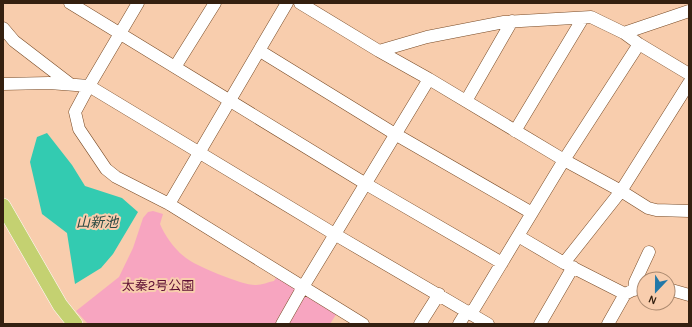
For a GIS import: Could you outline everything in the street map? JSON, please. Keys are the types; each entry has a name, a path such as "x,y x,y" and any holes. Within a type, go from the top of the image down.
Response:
{"main road":[{"path":"3,206 60,305 75,324"}],"street":[{"path":"70,3 366,184 502,263"},
{"path":"138,3 75,112 80,129 106,169 116,177 169,204 363,324"},
{"path":"175,67 215,3"},
{"path":"169,204 287,3"},
{"path":"300,3 564,160 621,191 648,208 656,210 689,211"},
{"path":"624,33 689,11"},
{"path":"379,51 427,37 512,21 591,17 624,33 639,44 689,74"},
{"path":"515,131 583,18"},
{"path":"466,101 512,21"},
{"path":"3,28 14,41 70,84"},
{"path":"459,324 469,312 502,263 564,160 639,44"},
{"path":"260,51 395,134 532,213"},
{"path":"282,324 303,286 336,235 429,79"},
{"path":"540,324 569,265 621,191 689,83"},
{"path":"3,84 70,84 89,86 336,235 488,324"},
{"path":"518,236 569,265 634,291"},
{"path":"613,322 634,291 635,282 649,252"},
{"path":"676,291 689,294"},
{"path":"420,324 439,294"}],"green space":[{"name":"太秦2号公園","path":"153,211 163,214 160,224 178,251 199,266 241,282 258,285 274,281 278,275 337,313 330,324 88,324 76,311 119,277 133,248 143,218 148,212"}],"water":[{"name":"山新池","path":"47,133 72,165 85,186 122,198 138,212 113,254 101,268 75,284 67,233 42,214 30,162 37,137"}]}
